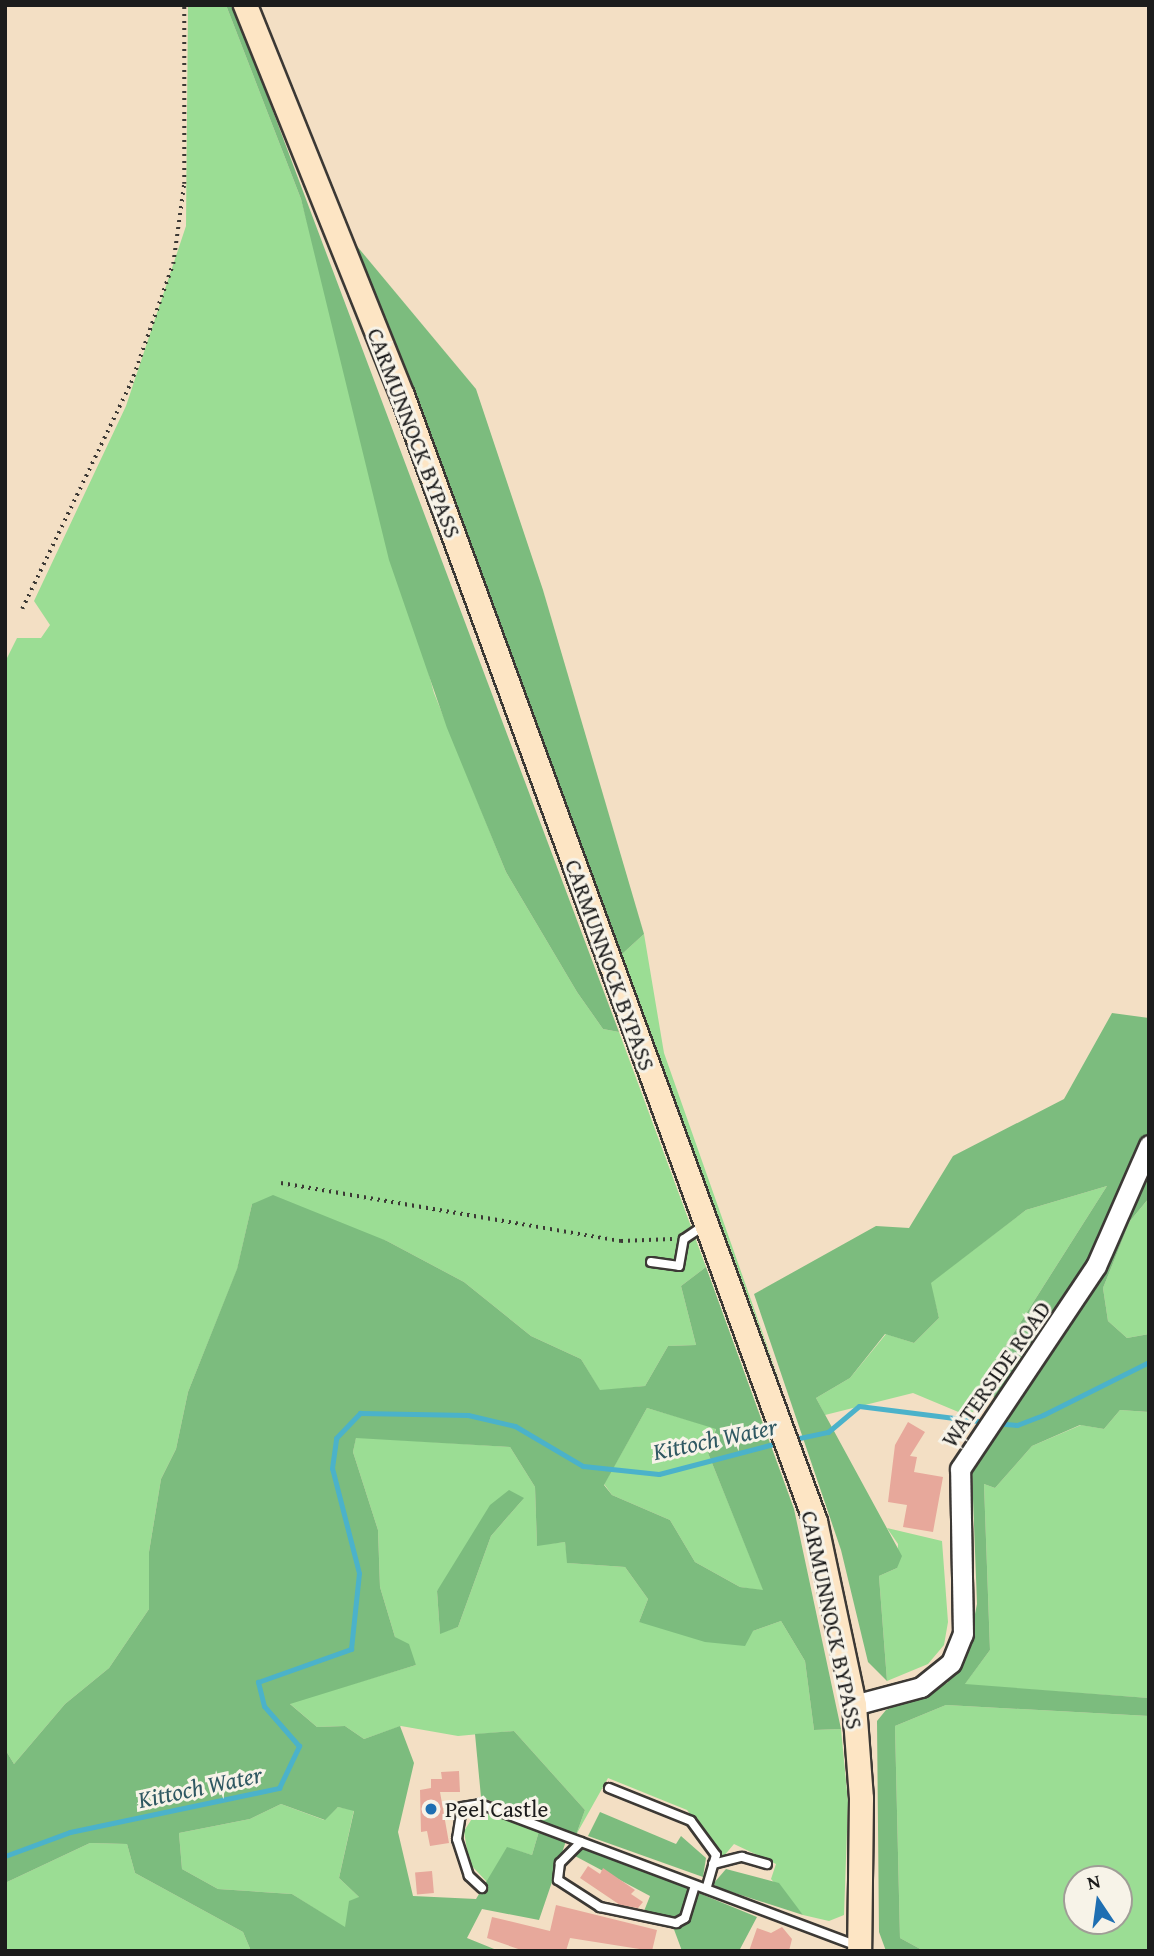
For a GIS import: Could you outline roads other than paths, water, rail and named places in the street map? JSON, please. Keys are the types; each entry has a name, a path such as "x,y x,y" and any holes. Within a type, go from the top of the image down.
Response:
{"main road":[{"name":"CARMUNNOCK BYPASS","path":"246,5 402,395 762,1381 816,1521 854,1705 859,1949"}],"street":[{"name":"WATERSIDE ROAD","path":"854,1705 921,1688 951,1662 963,1634 960,1469 972,1444 994,1413 1049,1344 1096,1266 1149,1145"}],"lane":[{"path":"651,1262 679,1266 684,1239 705,1225"},
{"path":"609,1788 691,1821 716,1855 706,1889"},
{"path":"482,1888 461,1858 456,1818 462,1807 480,1804 859,1949"},
{"path":"582,1842 560,1863 558,1880 600,1907 676,1923 685,1919 695,1885"},
{"path":"713,1864 742,1857 766,1864"}],"waterway":[{"name":"Kittoch Water","path":"995,1423 1017,1425 1043,1415 1149,1362"},
{"name":"Kittoch Water","path":"790,1440 828,1432 859,1406 986,1422"},
{"name":"Kittoch Water","path":"5,1856 70,1832 279,1788 299,1746 264,1706 258,1682 351,1649 359,1573 332,1468 336,1438 360,1413 468,1415 515,1426 583,1466 659,1474 781,1442"}],"place":[{"name":"Peel Castle","path":"431,1809"}]}
